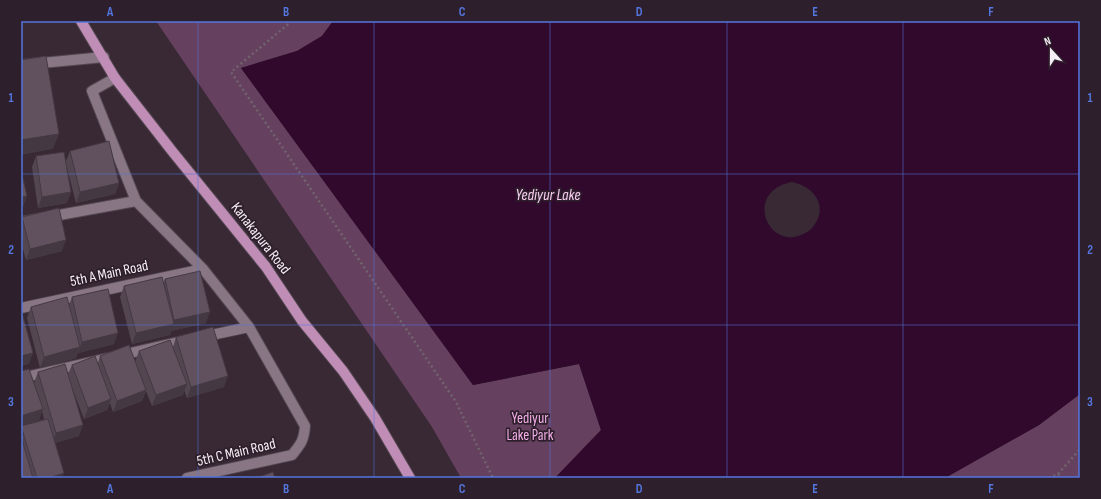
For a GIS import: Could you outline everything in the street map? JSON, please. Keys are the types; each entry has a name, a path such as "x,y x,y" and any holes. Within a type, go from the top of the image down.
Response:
{"main road":[{"name":"Kanakapura Road","path":"81,21 116,78 172,151 266,267 302,321 343,371 375,418 410,478"}],"street":[{"path":"21,65 104,57"},
{"path":"21,378 249,326 203,269 136,201 92,91 116,78"},
{"path":"21,222 136,201"},
{"name":"5th A Main Road","path":"21,308 203,269"},
{"name":"5th C Main Road","path":"187,478 292,455 302,442 305,426 249,326"}],"path":[{"path":"292,21 231,72 456,402 493,478"},
{"path":"1050,478 1058,474 1080,450"},
{"path":"1058,474 1062,478"}],"green space":[{"name":"Yediyur Lake Park","path":"156,21 333,21 322,36 297,51 241,68 473,385 579,364 601,430 555,478 461,478 432,427"},
{"path":"1080,394 1080,478 945,478 1039,425"}],"water":[{"name":"Yediyur Lake","path":"333,21 1080,21 1080,394 1039,425 945,478 555,478 601,430 579,364 473,385 241,68 297,51 322,36","holes":["792,182 800,184 812,192 816,197 819,203 819,217 813,227 806,233 794,237 783,236 774,231 768,223 765,214 765,204 769,195 778,187"]}],"building":[{"path":"46,56 59,134 21,140 21,60"},
{"path":"109,141 119,183 80,192 70,151"},
{"path":"64,152 71,192 42,197 36,156"},
{"path":"21,170 27,196 21,197"},
{"path":"59,208 66,240 30,249 22,217"},
{"path":"200,271 210,312 174,320 165,279"},
{"path":"162,277 174,324 136,333 124,286"},
{"path":"108,289 118,333 82,342 72,297"},
{"path":"67,297 80,347 44,357 31,307"},
{"path":"21,309 33,353 21,356"},
{"path":"213,327 228,376 191,387 176,337"},
{"path":"170,340 187,384 156,395 139,351"},
{"path":"129,345 146,390 117,401 100,356"},
{"path":"95,356 111,399 88,408 72,365"},
{"path":"65,364 83,425 56,433 38,372"},
{"path":"29,369 43,409 21,416 21,371"},
{"path":"48,419 64,473 48,478 37,478 21,426"},
{"path":"21,436 33,478 21,478"},
{"path":"273,472 275,478 256,478"}]}
